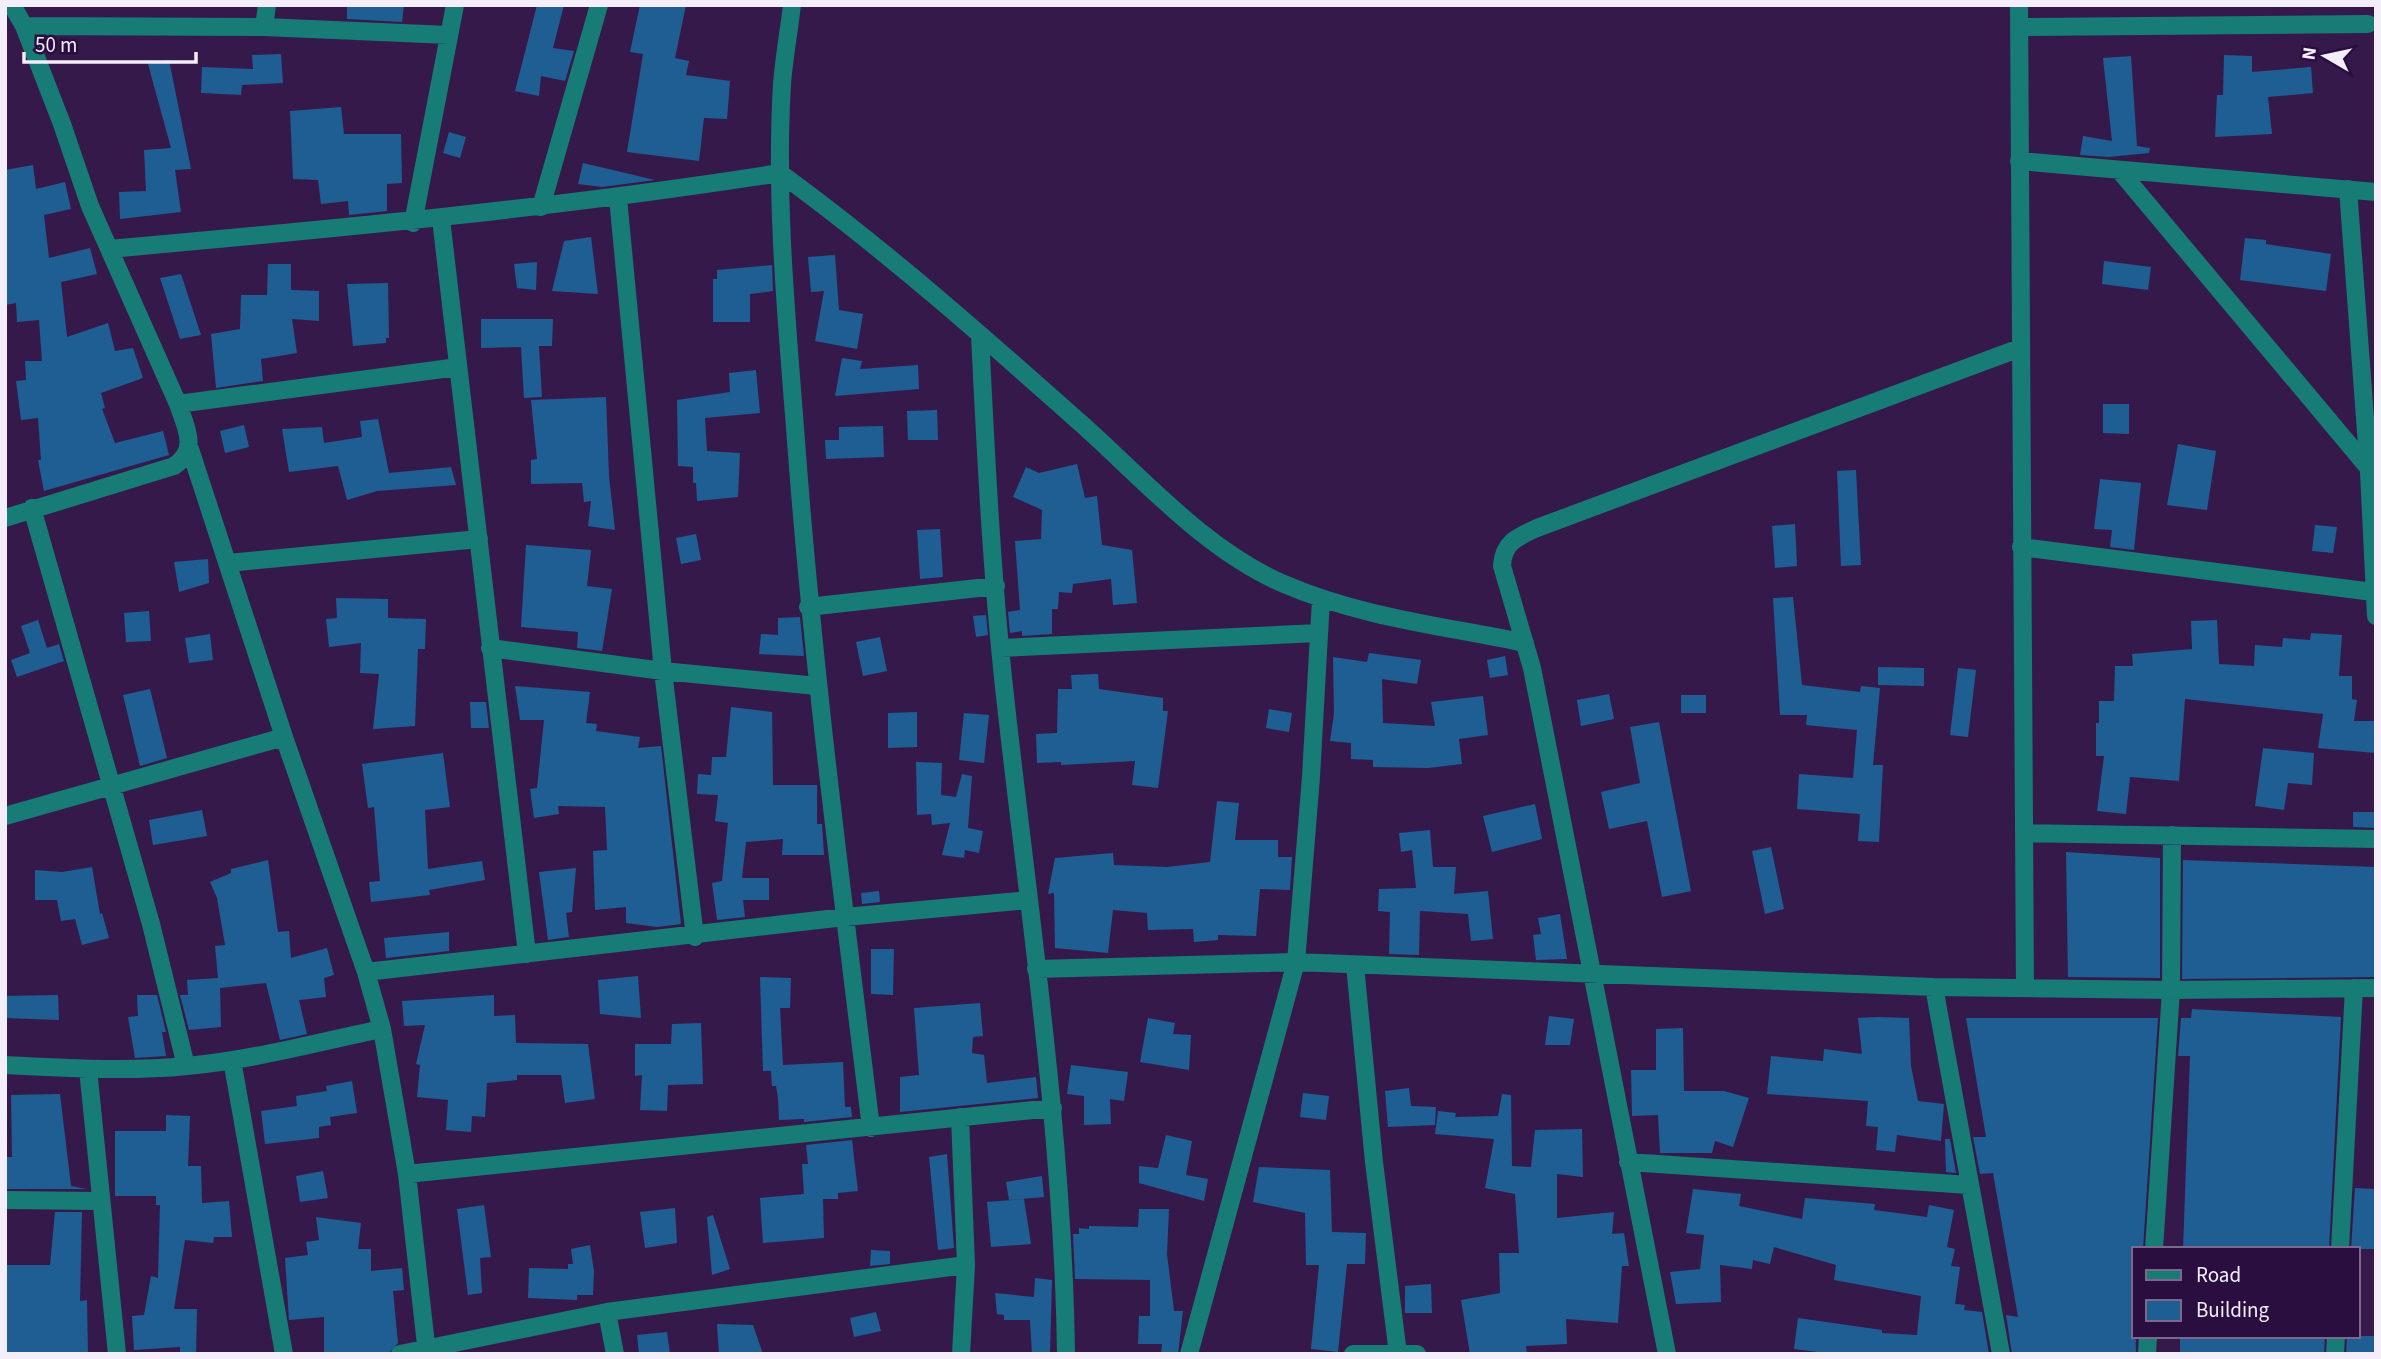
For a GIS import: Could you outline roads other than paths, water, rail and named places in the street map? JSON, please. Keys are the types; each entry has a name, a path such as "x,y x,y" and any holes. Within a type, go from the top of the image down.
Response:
{"street":[{"path":"264,27 267,5"},
{"path":"413,223 456,5"},
{"path":"541,207 599,5"},
{"path":"792,5 782,83 780,173 783,261 808,607 871,1128"},
{"path":"2019,5 2025,988"},
{"path":"12,9 24,26 108,249 178,404 189,434 190,449 284,737 366,972 382,1028 407,1174 427,1351"},
{"path":"2020,27 2368,24"},
{"path":"24,26 264,27 449,35"},
{"path":"2019,161 2376,192"},
{"path":"2119,170 2373,472"},
{"path":"108,249 413,223 618,198 780,173 865,235 1214,542 1281,583 1360,611 1525,643"},
{"path":"2348,189 2373,472 2373,592 2376,616"},
{"path":"618,198 663,671 695,937"},
{"path":"441,219 527,954"},
{"path":"980,335 1001,648 1052,1108 1065,1279 1066,1354"},
{"path":"1667,1354 1525,643 1502,566 1502,553 1510,541 1537,528 2020,348"},
{"path":"178,404 458,366"},
{"path":"5,518 174,466 184,459 190,449"},
{"path":"32,508 151,924 186,1066"},
{"path":"228,562 478,538"},
{"path":"2021,547 2373,592"},
{"path":"808,607 996,586"},
{"path":"1189,1354 1296,962 1321,598"},
{"path":"1001,648 1319,632"},
{"path":"490,648 663,671 817,686"},
{"path":"5,816 284,737"},
{"path":"2024,833 2376,839"},
{"path":"2154,1247 2171,990 2172,835"},
{"path":"366,972 695,937 845,917 1028,900"},
{"path":"1036,969 1296,962 1934,987 2171,990 2376,988"},
{"path":"1355,965 1374,1162 1398,1353"},
{"path":"1934,987 2001,1354"},
{"path":"2340,1247 2354,988"},
{"path":"5,1065 88,1069 186,1066 232,1060 382,1028"},
{"path":"232,1060 284,1354"},
{"path":"88,1069 99,1201 117,1354"},
{"path":"407,1174 1052,1108"},
{"path":"960,1117 966,1265 961,1354"},
{"path":"1628,1162 1969,1185"},
{"path":"5,1200 99,1201"},
{"path":"400,1354 427,1351 607,1312 966,1265"},
{"path":"607,1312 615,1354"},
{"path":"1353,1354 1417,1354"}]}
